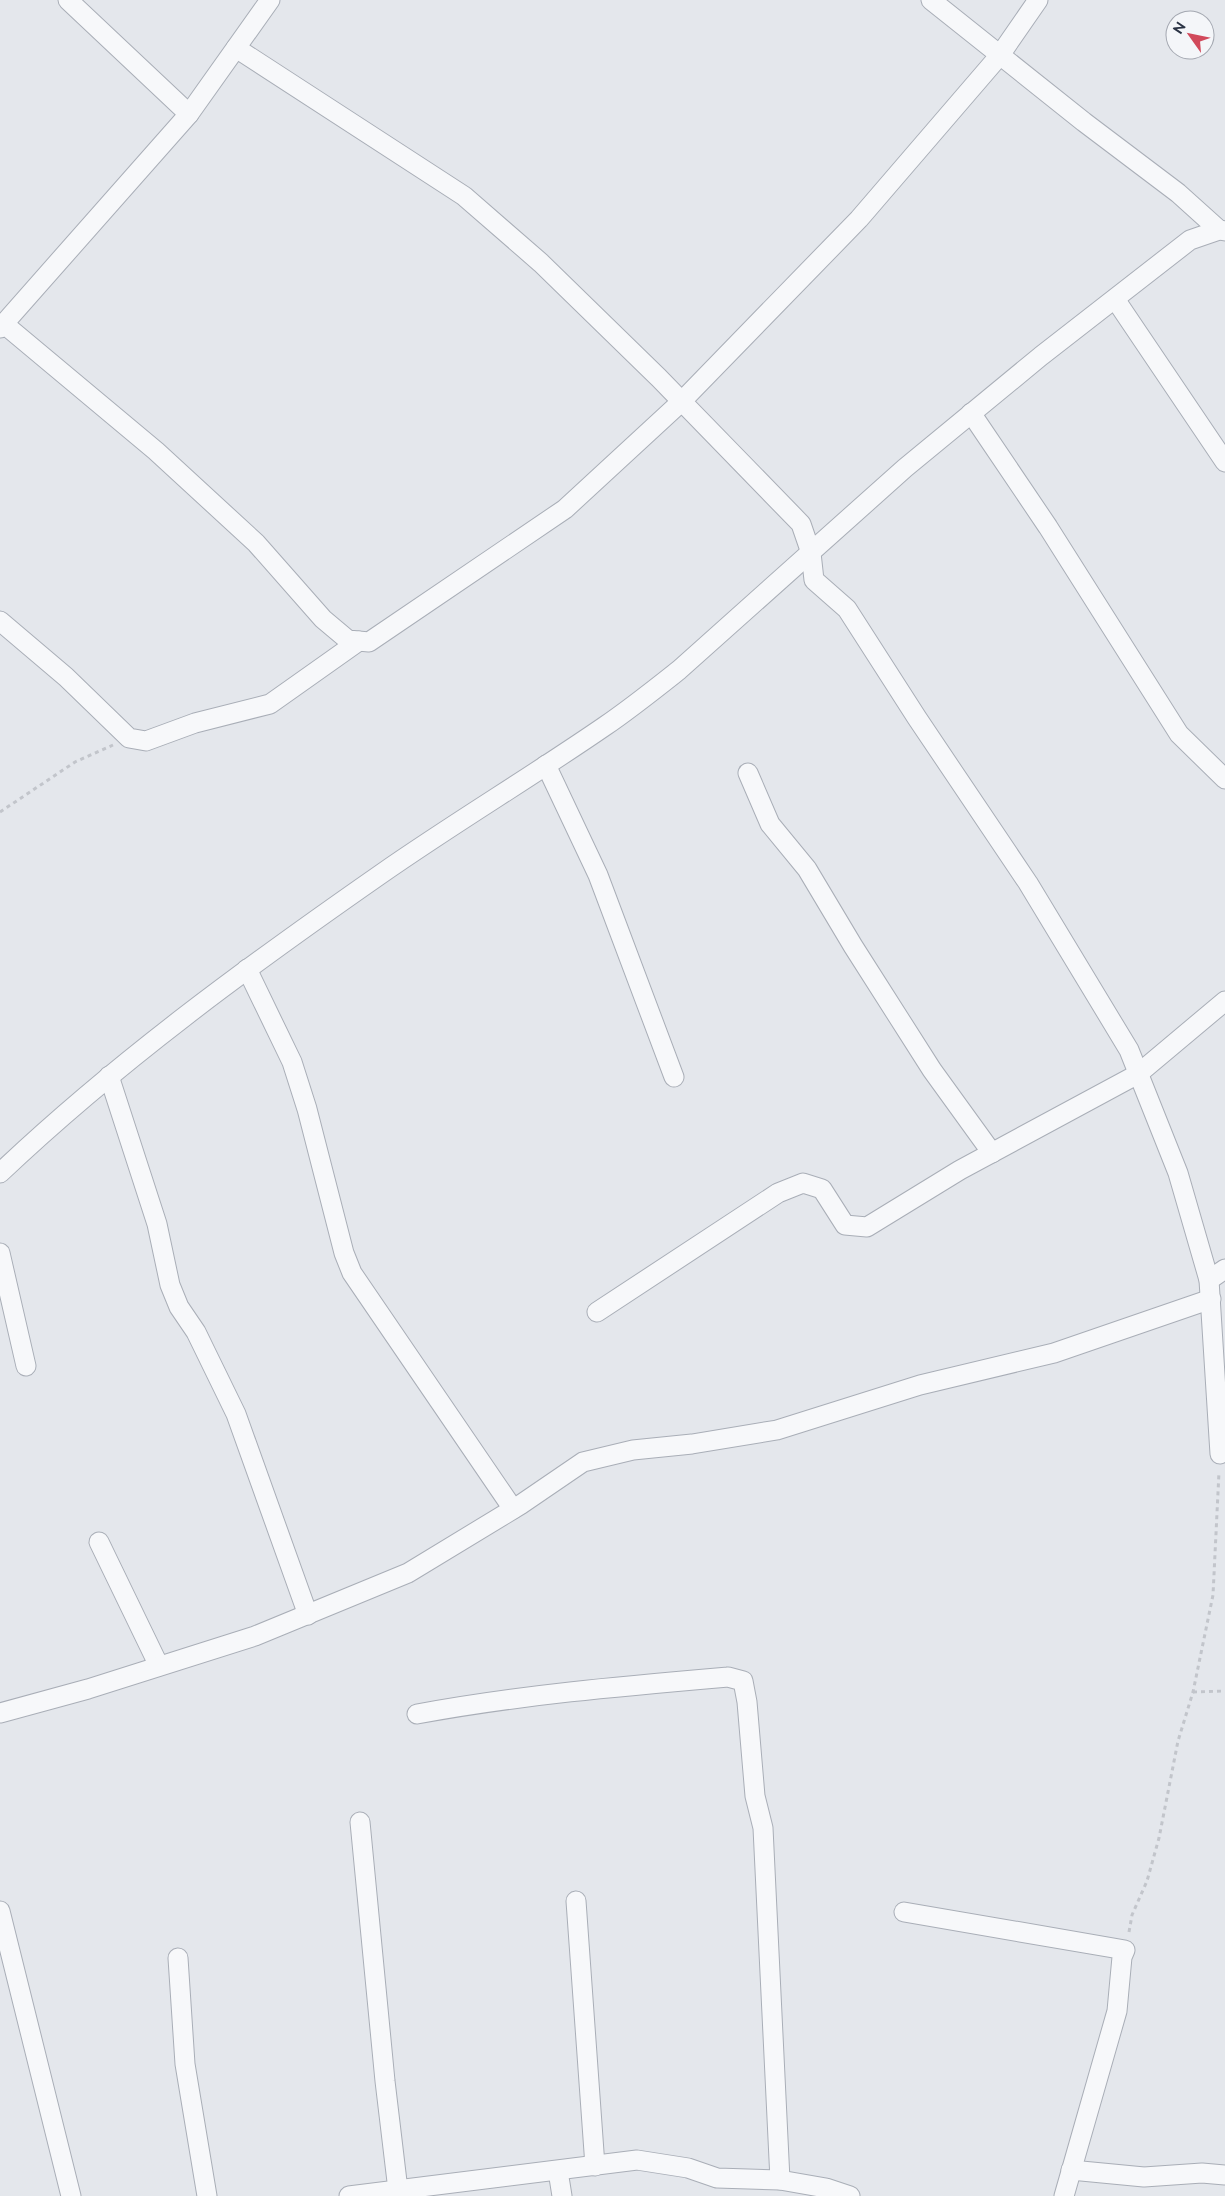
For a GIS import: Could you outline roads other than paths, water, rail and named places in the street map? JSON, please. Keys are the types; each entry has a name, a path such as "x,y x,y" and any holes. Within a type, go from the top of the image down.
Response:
{"street":[{"path":"68,0 190,114"},
{"path":"270,0 190,114 2,326 156,451 256,542 322,618 348,640 369,642 565,508 682,402 859,219 1000,55 1038,0"},
{"path":"931,0 1178,193 1222,230"},
{"path":"236,48 464,196 542,263 801,524 811,553 814,580 847,609 1028,884 1129,1050 1178,1173 1209,1280 1220,1454"},
{"path":"0,1173 72,1106 247,970 382,873 606,725 679,670 905,468 971,413 1190,240 1222,230"},
{"path":"1114,299 1225,462"},
{"path":"971,413 1048,528 1179,734 1225,779"},
{"path":"0,622 66,677 129,738 146,741 195,723 270,704 359,641"},
{"path":"546,765 598,875 674,1077"},
{"path":"748,773 770,824 808,869 853,946 932,1070 992,1153"},
{"path":"247,970 295,1071 352,1273 514,1509"},
{"path":"597,1312 778,1193 803,1183 822,1189 844,1225 867,1228 960,1170 1138,1074 1225,1001"},
{"path":"109,1076 157,1224 170,1285 179,1307 196,1332 236,1414 308,1615"},
{"path":"0,1253 26,1366"},
{"path":"1209,1280 1225,1268"},
{"path":"0,1713 88,1689 255,1636 408,1573 514,1509 584,1462 633,1450 692,1444 777,1430 920,1385 1054,1353 1211,1299"},
{"path":"100,1542 159,1666"},
{"path":"417,1714 465,1705 617,1687 728,1677 743,1681 747,1702 754,1796 763,1828 774,2186"},
{"path":"360,1822 385,2081 398,2190"},
{"path":"576,1901 595,2166"},
{"path":"0,1911 71,2196"},
{"path":"904,1912 1125,1950 1122,1957 1117,2011 1064,2196"},
{"path":"178,1958 185,2064 207,2196"},
{"path":"359,2195 637,2160 688,2168 717,2178 774,2186 826,2188 850,2196"},
{"path":"1071,2170 1144,2177 1202,2173 1225,2175"},
{"path":"558,2171 562,2196"}]}
